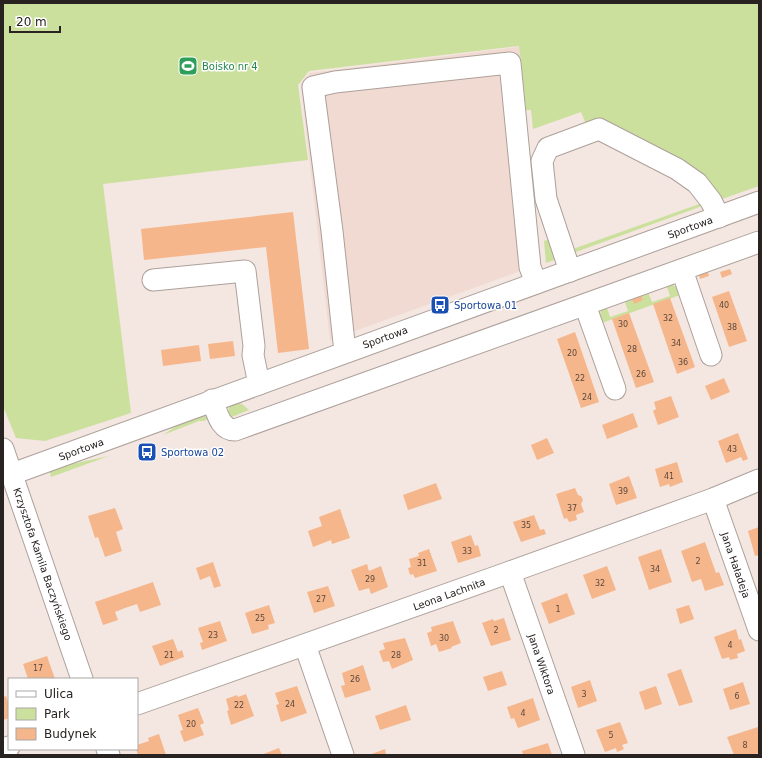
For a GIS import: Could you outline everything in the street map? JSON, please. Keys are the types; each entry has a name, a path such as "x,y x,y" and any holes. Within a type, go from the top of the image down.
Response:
{"street":[{"path":"345,352 332,231 313,87 335,82 510,62 530,267 536,283"},
{"path":"570,271 546,199 542,161 548,148 599,129 677,169 697,183 711,201 719,217"},
{"name":"Sportowa","path":"11,488 212,400 759,202"},
{"path":"212,400 224,426 230,430 235,430 759,242"},
{"path":"682,270 711,355"},
{"path":"153,280 245,271 254,346 253,355 259,384"},
{"path":"585,305 616,390"},
{"name":"Krzysztofa Kamila Baczyńskiego","path":"3,449 11,488 82,678"},
{"name":"Leona Lachnita","path":"138,704 713,499 759,480"},
{"name":"Jana Haładeja","path":"713,499 759,630"},
{"name":"Jana Wiktora","path":"510,572 574,755"},
{"path":"305,645 343,755"}],"shaded area":[{"path":"519,47 540,264 330,340 301,86 303,81 310,73"}],"green space":[{"path":"3,3 759,3 759,186 719,200 586,124 581,112 533,129 531,110 526,110 519,46 309,71 298,85 308,160 103,184 131,413 45,441 16,438 3,406"},
{"path":"705,202 705,205 573,253 570,250"},
{"path":"552,238 557,259 546,263 544,241"},
{"path":"670,282 683,294 599,324 601,307 606,305 610,317 628,311 624,299 631,296 634,303 643,300 641,293 647,290 652,302 670,296 666,284"},
{"path":"236,403 242,404 249,410 229,418 229,409 231,405"},
{"path":"202,415 209,418 163,435 182,422"},
{"path":"109,456 51,477 49,469"}],"building":[{"path":"293,212 309,349 278,353 266,247 144,260 141,229"},
{"path":"707,269 709,276 700,279 698,272"},
{"path":"730,269 732,274 722,278 720,272"},
{"path":"729,291 747,341 729,347 712,297"},
{"path":"641,293 643,300 634,304 631,296"},
{"path":"670,298 695,367 677,374 653,304"},
{"path":"629,313 654,382 636,388 612,319"},
{"path":"575,332 599,402 581,408 557,339"},
{"path":"233,341 235,356 210,359 208,344"},
{"path":"199,345 201,361 163,366 161,350"},
{"path":"724,378 730,392 711,400 705,386"},
{"path":"671,396 679,417 658,425 653,411 656,409 654,402"},
{"path":"633,413 638,427 607,439 602,425"},
{"path":"738,433 748,459 743,461 741,457 726,463 718,441"},
{"path":"547,438 554,453 537,460 531,445"},
{"path":"677,462 683,482 670,487 669,484 660,487 655,469"},
{"path":"629,476 637,498 616,505 609,484"},
{"path":"436,483 442,499 408,510 403,495"},
{"path":"575,488 578,495 581,496 583,500 581,504 584,512 576,515 577,520 569,522 567,518 564,519 556,494"},
{"path":"115,508 123,529 116,532 122,551 105,557 98,537 95,538 88,516"},
{"path":"340,509 350,538 332,544 331,540 313,547 308,531 322,526 319,517"},
{"path":"534,515 540,530 544,529 546,534 521,542 513,522"},
{"path":"759,527 759,555 755,556 748,531"},
{"path":"471,535 475,546 478,545 481,556 458,563 451,542"},
{"path":"705,542 716,573 719,572 724,585 705,591 701,579 692,582 681,551"},
{"path":"429,549 437,571 415,578 413,574 410,575 408,568 411,567 409,559 419,556 418,553"},
{"path":"661,549 672,582 649,590 638,557"},
{"path":"213,562 221,586 214,588 210,576 200,580 196,568"},
{"path":"367,564 369,571 381,566 388,587 371,594 369,588 359,591 351,570"},
{"path":"607,566 616,590 592,599 583,575"},
{"path":"153,582 161,605 140,612 137,604 125,608 115,612 118,620 103,625 95,602"},
{"path":"328,586 335,606 314,613 307,592"},
{"path":"567,593 575,614 549,624 541,603"},
{"path":"269,605 275,623 268,625 269,629 252,634 245,613"},
{"path":"689,605 694,619 680,624 676,609"},
{"path":"504,618 511,640 491,646 482,623 493,619 494,621"},
{"path":"220,621 227,641 202,650 200,643 203,642 198,628"},
{"path":"453,621 461,643 451,647 452,648 439,652 436,644 431,646 427,633 432,631 431,627"},
{"path":"736,629 739,640 741,639 745,651 737,654 738,658 730,660 729,657 722,659 714,637"},
{"path":"405,638 413,660 392,669 389,661 383,662 379,651 385,649 383,643"},
{"path":"173,639 178,652 182,650 184,657 160,666 152,646"},
{"path":"47,656 55,678 28,678 23,664"},
{"path":"363,665 371,690 345,698 341,686 345,685 342,673"},
{"path":"681,669 693,702 679,706 667,674"},
{"path":"502,671 507,685 488,691 483,677"},
{"path":"590,680 597,701 578,708 571,687"},
{"path":"743,682 750,704 730,710 723,689"},
{"path":"297,686 307,713 281,722 276,705 279,704 275,693"},
{"path":"656,686 662,704 645,710 639,692"},
{"path":"246,694 254,716 231,725 227,711 229,710 226,699 237,695 238,697"},
{"path":"6,696 8,702 8,718 3,720 3,697"},
{"path":"533,698 540,720 518,728 514,718 511,719 507,707"},
{"path":"406,705 411,720 380,730 375,716"},
{"path":"198,708 204,723 200,725 204,735 184,742 180,731 183,730 178,715"},
{"path":"620,722 628,743 622,745 624,749 617,752 616,748 605,752 596,730"},
{"path":"758,727 759,753 753,755 734,755 727,737"},
{"path":"159,734 166,755 138,755 136,750 138,750 138,745 149,741 148,738"},
{"path":"548,743 552,755 523,755 522,751"},
{"path":"279,748 282,755 261,755"},
{"path":"385,749 386,755 369,755"}],"place":[{"name":"Boisko nr 4","path":"188,66"},
{"name":"Sportowa 01","path":"440,305"},
{"name":"Sportowa 02","path":"147,452"}]}
